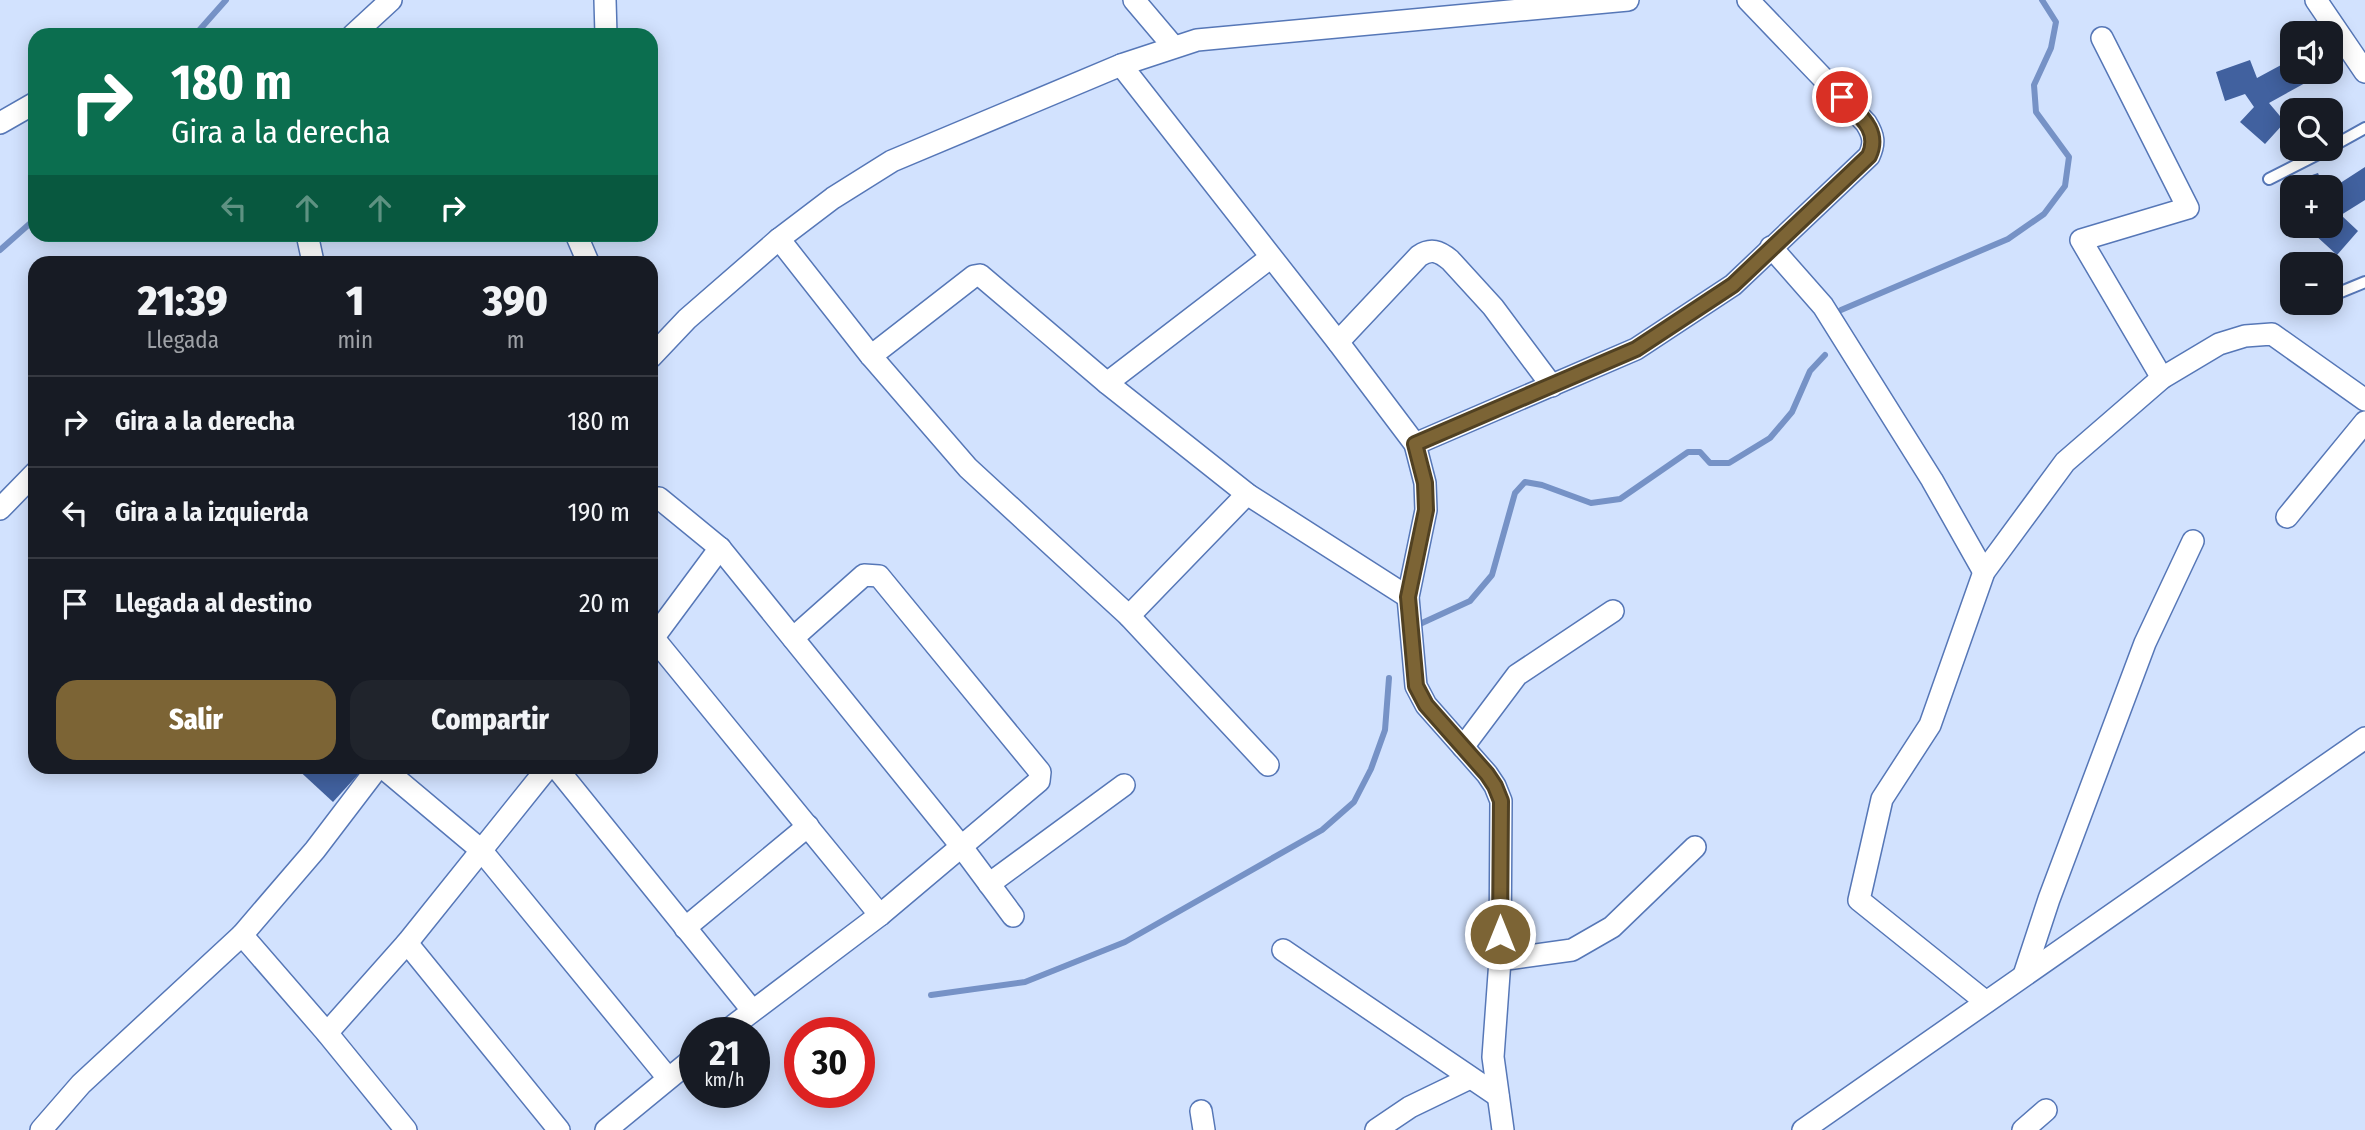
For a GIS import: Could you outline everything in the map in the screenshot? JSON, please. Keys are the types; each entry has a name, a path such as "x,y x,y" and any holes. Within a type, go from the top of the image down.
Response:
{"street":[{"path":"361,28 391,0"},
{"path":"605,0 606,28"},
{"path":"1134,0 1173,46"},
{"path":"658,350 687,319 779,239 833,198 892,161 1121,65 1173,46 1197,40 1628,0"},
{"path":"1415,444 1636,349 1733,285 1869,156 1874,145 1872,134 1858,114 1748,0"},
{"path":"2316,0 2365,72"},
{"path":"2102,38 2188,208 2081,240 2162,378"},
{"path":"1121,65 1415,444 1425,483 1426,510 1408,597 1416,686 1426,705 1487,774 1501,801 1500,960 1493,1057 1503,1130"},
{"path":"0,122 28,107"},
{"path":"779,239 871,356 968,468 1129,616 1268,765"},
{"path":"1771,247 1823,306 1932,480 1983,572"},
{"path":"1338,342 1419,256 1427,251 1434,251 1442,253 1450,260 1493,307 1552,386"},
{"path":"1107,383 1270,257"},
{"path":"871,356 974,276 980,275 1107,383 1247,494 1408,597"},
{"path":"1986,1002 1859,900 1882,799 1930,725 1983,572 2065,462 2162,378 2220,344 2245,336 2272,334 2365,400"},
{"path":"2287,517 2365,422"},
{"path":"0,509 28,485"},
{"path":"1129,616 1247,494"},
{"path":"659,498 720,548 961,846 1013,916"},
{"path":"2024,975 2049,899 2145,643 2193,541"},
{"path":"658,630 720,548"},
{"path":"743,1017 880,915 1039,781 1040,772 879,576 864,575 793,638"},
{"path":"1463,747 1517,675 1613,611"},
{"path":"658,645 880,915"},
{"path":"1803,1130 2365,738"},
{"path":"41,1130 81,1084 242,935 315,850 374,774"},
{"path":"390,774 481,850 668,1078"},
{"path":"327,1033 407,943 543,774"},
{"path":"561,774 752,1010"},
{"path":"989,884 1124,785"},
{"path":"685,928 808,826"},
{"path":"1500,960 1572,950 1612,927 1695,847"},
{"path":"242,935 406,1130"},
{"path":"407,943 559,1130"},
{"path":"1283,950 1498,1096"},
{"path":"606,1130 679,1069"},
{"path":"1376,1130 1410,1107 1470,1078"},
{"path":"2023,1130 2046,1110"}],"lane":[{"path":"2343,141 2365,128"},
{"path":"2269,179 2304,161"},
{"path":"2343,291 2365,282"}],"building":[{"path":"2250,60 2257,78 2280,66 2280,84 2303,84 2269,103 2280,116 2280,128 2265,144 2240,122 2254,107 2245,94 2225,101 2216,72"},
{"path":"2365,167 2365,200 2343,214 2343,181"},
{"path":"2343,217 2358,231 2340,252 2334,252 2318,238 2343,238"},
{"path":"303,774 359,774 333,802"}],"waterway":[{"path":"201,28 226,0"},
{"path":"1841,310 2008,239 2044,214 2065,186 2069,157 2036,112 2034,85 2051,48 2056,22 2042,0"},
{"path":"0,250 28,225"},
{"path":"1422,623 1470,601 1492,575 1515,493 1525,482 1542,485 1591,503 1620,499 1688,452 1700,452 1710,463 1729,463 1770,438 1792,412 1810,371 1825,355"},
{"path":"931,995 1025,982 1125,942 1322,830 1354,802 1371,769 1385,730 1389,678"}],"route":[{"path":"1500,934 1501,801 1487,774 1426,705 1416,686 1408,597 1426,510 1425,483 1415,444 1636,349 1733,285 1869,156 1874,145 1872,134 1866,123 1842,97"}]}
